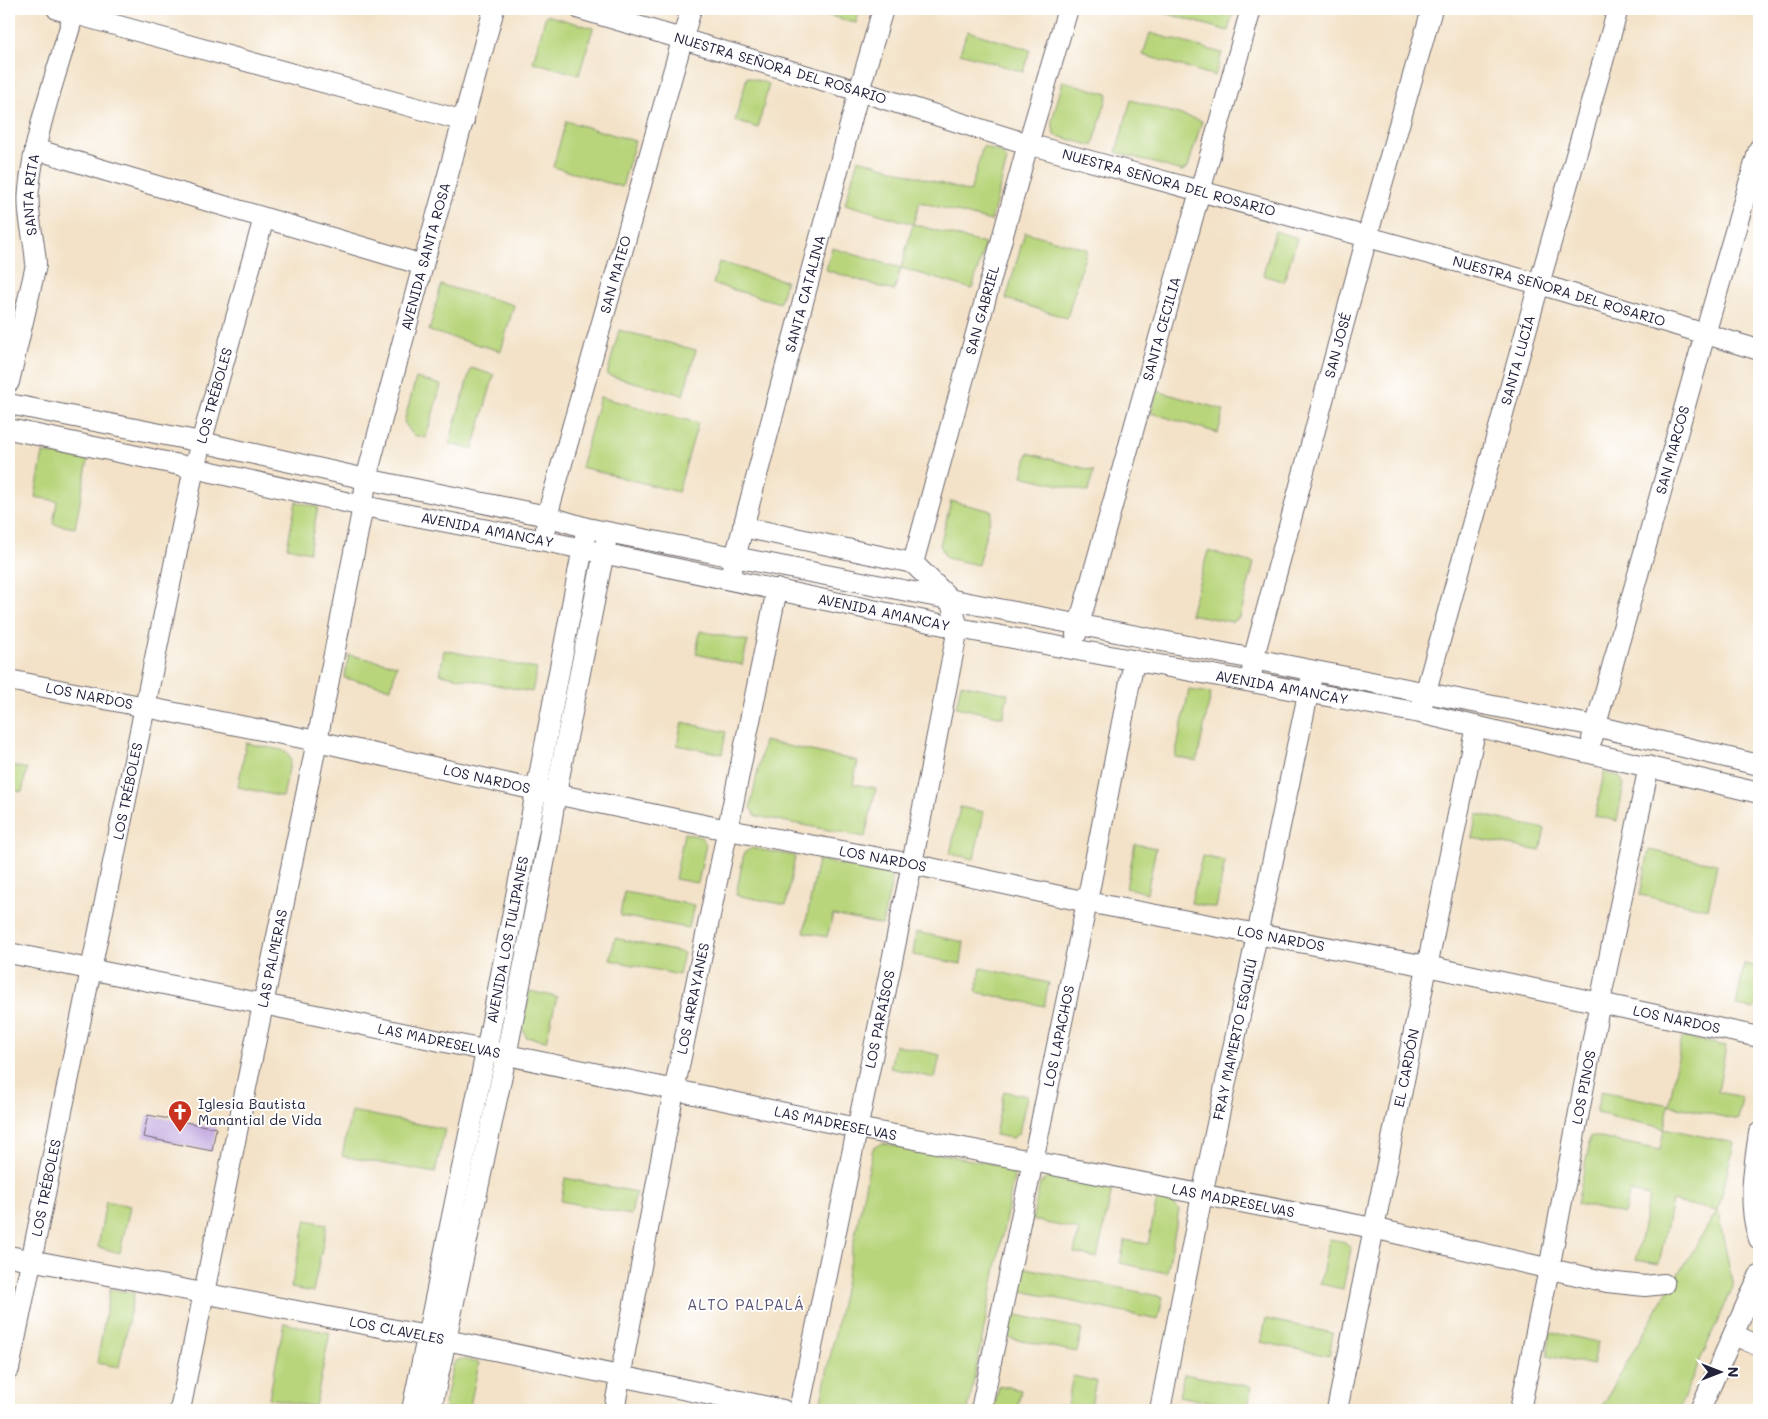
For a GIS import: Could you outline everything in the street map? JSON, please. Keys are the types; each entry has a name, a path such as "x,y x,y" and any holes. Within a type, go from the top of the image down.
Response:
{"street":[{"name":"AVENIDA SANTA ROSA","path":"363,506 366,479 494,9"},
{"name":"NUESTRA SEÑORA DEL ROSARIO","path":"580,9 1028,144 1539,284 1759,350"},
{"name":"SAN MATEO","path":"545,541 547,516 691,9"},
{"name":"SANTA CATALINA","path":"730,579 859,92 883,9"},
{"name":"SAN GABRIEL","path":"913,563 1028,144 1068,9"},
{"name":"SANTA CECILIA","path":"1072,649 1252,9"},
{"name":"SAN JOSÉ","path":"1250,683 1253,660 1367,237 1432,9"},
{"name":"SANTA LUCÍA","path":"1420,713 1539,284 1618,9"},
{"path":"68,10 464,121"},
{"name":"SANTA RITA","path":"9,382 36,265 35,246 28,213 29,190 35,149 68,10"},
{"path":"35,149 423,265"},
{"name":"SAN MARCOS","path":"1589,753 1705,334 1759,149"},
{"name":"LOS TRÉBOLES","path":"9,1369 194,468 264,218"},
{"name":"AVENIDA AMANCAY","path":"9,404 201,442 366,479 547,516 587,528 1595,726 1759,764"},
{"name":"AVENIDA AMANCAY","path":"9,429 363,506 545,541 958,628 1420,713 1759,793"},
{"name":"LAS PALMERAS","path":"180,1410 317,741 363,506"},
{"path":"743,527 913,563 950,599 958,628"},
{"name":"AVENIDA LOS TULIPANES","path":"431,1410 436,1338 486,1052 587,528"},
{"name":"AVENIDA LOS TULIPANES","path":"412,1410 436,1338 506,1056 608,532"},
{"name":"LOS ARRAYANES","path":"614,1410 674,1091 777,589"},
{"name":"LOS PARAÍSOS","path":"799,1410 912,864 958,628"},
{"name":"LOS LAPACHOS","path":"981,1410 1134,660"},
{"name":"FRAY MAMERTO ESQUIÚ","path":"1160,1410 1202,1195 1313,671"},
{"name":"LOS NARDOS","path":"9,680 317,741 536,790 728,830 912,864 1086,902 1427,966 1759,1037"},
{"name":"EL CARDÓN","path":"1337,1410 1476,726"},
{"name":"LOS PINOS","path":"1520,1410 1600,1002 1650,766"},
{"name":"LAS MADRESELVAS","path":"9,954 263,1004 857,1128 1373,1228 1607,1282 1645,1286 1664,1284"},
{"path":"1759,1132 1753,1170 1753,1222 1759,1239"},
{"name":"LOS CLAVELES","path":"9,1256 436,1338 784,1410"},
{"path":"1700,1410 1759,1276"},
{"path":"1734,1334 1759,1346"}],"green space":[{"path":"804,9 860,9 856,23"},
{"path":"1151,9 1234,9 1228,31"},
{"path":"546,15 593,28 579,75 533,62"},
{"path":"967,31 1030,50 1023,72 960,53"},
{"path":"1150,33 1222,53 1215,76 1143,55"},
{"path":"747,77 769,84 758,128 735,121"},
{"path":"1063,81 1108,94 1093,146 1054,135 1052,120"},
{"path":"1131,100 1202,121 1188,167 1182,171 1116,152"},
{"path":"566,121 635,141 622,187 553,167"},
{"path":"983,146 1002,153 1007,160 991,221 920,202 913,224 845,204 858,159 970,192"},
{"path":"913,224 985,244 972,289 901,268"},
{"path":"1275,231 1297,238 1284,282 1263,275"},
{"path":"1025,232 1087,249 1067,318 1006,299"},
{"path":"832,248 901,268 894,291 826,270"},
{"path":"719,262 786,281 780,303 713,284"},
{"path":"441,285 514,305 501,351 429,331"},
{"path":"619,330 696,350 683,395 607,375"},
{"path":"471,368 494,375 473,449 449,444"},
{"path":"416,378 441,385 426,438 413,435 404,422"},
{"path":"1157,391 1224,410 1218,433 1151,413"},
{"path":"600,397 698,423 678,492 581,467"},
{"path":"43,453 88,460 75,528 53,524 57,501 35,497"},
{"path":"1028,453 1094,471 1088,492 1022,476"},
{"path":"951,501 992,511 978,565 946,558 940,545"},
{"path":"296,502 318,507 309,552 287,547"},
{"path":"1208,551 1254,563 1240,617 1232,622 1190,614"},
{"path":"700,631 748,641 742,665 696,654"},
{"path":"444,650 537,669 532,692 440,674"},
{"path":"349,655 397,665 391,688 344,678"},
{"path":"961,684 1008,694 1003,717 956,707"},
{"path":"1189,690 1211,693 1197,761 1175,757"},
{"path":"682,722 726,732 722,754 677,745"},
{"path":"764,741 858,761 853,784 876,788 865,837 756,816 750,808"},
{"path":"246,743 286,751 291,759 283,797 238,787"},
{"path":"9,765 27,769 22,792 9,789"},
{"path":"1604,773 1619,776 1624,784 1617,821 1595,816"},
{"path":"960,807 984,812 974,859 950,854"},
{"path":"1477,814 1545,829 1540,851 1472,838"},
{"path":"684,833 701,837 706,844 698,883 675,879"},
{"path":"1135,844 1156,848 1147,893 1126,888"},
{"path":"752,848 795,856 786,905 736,895 744,853"},
{"path":"1649,850 1717,864 1708,909 1640,895"},
{"path":"1202,856 1225,861 1216,908 1191,903"},
{"path":"818,860 888,874 892,881 882,925 833,915 827,937 804,932"},
{"path":"624,892 694,905 689,928 620,916"},
{"path":"916,932 964,942 961,964 913,955"},
{"path":"615,938 684,953 679,975 610,960"},
{"path":"1744,964 1759,967 1759,1004 1754,1009 1736,1006"},
{"path":"981,968 1049,983 1044,1006 976,992"},
{"path":"530,991 557,997 546,1041 526,1037 522,1027"},
{"path":"1682,1037 1726,1046 1718,1092 1742,1097 1738,1120 1669,1105"},
{"path":"895,1045 940,1055 935,1078 890,1068"},
{"path":"1004,1091 1027,1096 1019,1133 1012,1138 995,1135"},
{"path":"1601,1091 1669,1105 1664,1128 1596,1113"},
{"path":"351,1111 445,1129 435,1173 342,1156"},
{"path":"1664,1128 1734,1143 1718,1211 1733,1287 1678,1410 1600,1410 1658,1308 1717,1211 1672,1201 1659,1264 1636,1260 1649,1196 1630,1192 1624,1214 1577,1204 1591,1136 1660,1150"},
{"path":"882,1143 1009,1167 1014,1176 968,1410 854,1410 824,1404 821,1401 873,1148"},
{"path":"565,1178 636,1192 631,1215 561,1201"},
{"path":"1048,1178 1112,1190 1097,1258 1074,1253 1079,1230 1032,1220 1040,1183"},
{"path":"1157,1199 1173,1202 1179,1210 1167,1273 1120,1263 1125,1240 1148,1244"},
{"path":"106,1201 130,1206 120,1253 98,1247"},
{"path":"306,1220 327,1224 313,1292 291,1288"},
{"path":"1329,1239 1345,1242 1351,1249 1343,1289 1320,1284"},
{"path":"1022,1267 1163,1297 1158,1320 1017,1290"},
{"path":"110,1289 134,1293 119,1367 97,1363"},
{"path":"1012,1314 1082,1329 1077,1352 1008,1338"},
{"path":"1266,1319 1333,1333 1329,1356 1261,1342"},
{"path":"284,1323 330,1333 315,1407 269,1398"},
{"path":"1551,1332 1598,1342 1593,1365 1547,1355"},
{"path":"461,1359 479,1363 469,1410 444,1409 453,1365"},
{"path":"1184,1374 1252,1387 1247,1410 1223,1410 1224,1405 1179,1396"},
{"path":"1073,1376 1096,1381 1091,1405 1114,1410 1066,1410"},
{"path":"999,1385 1021,1390 1017,1410 994,1410"}],"building":[{"name":"Iglesia Bautista Manantial de Vida","path":"148,1115 216,1128 212,1151 143,1137"}],"place":[{"name":"Iglesia Bautista Manantial de Vida","path":"180,1133"}],"district":[{"name":"ALTO PALPALÁ","path":"746,1305"}]}
